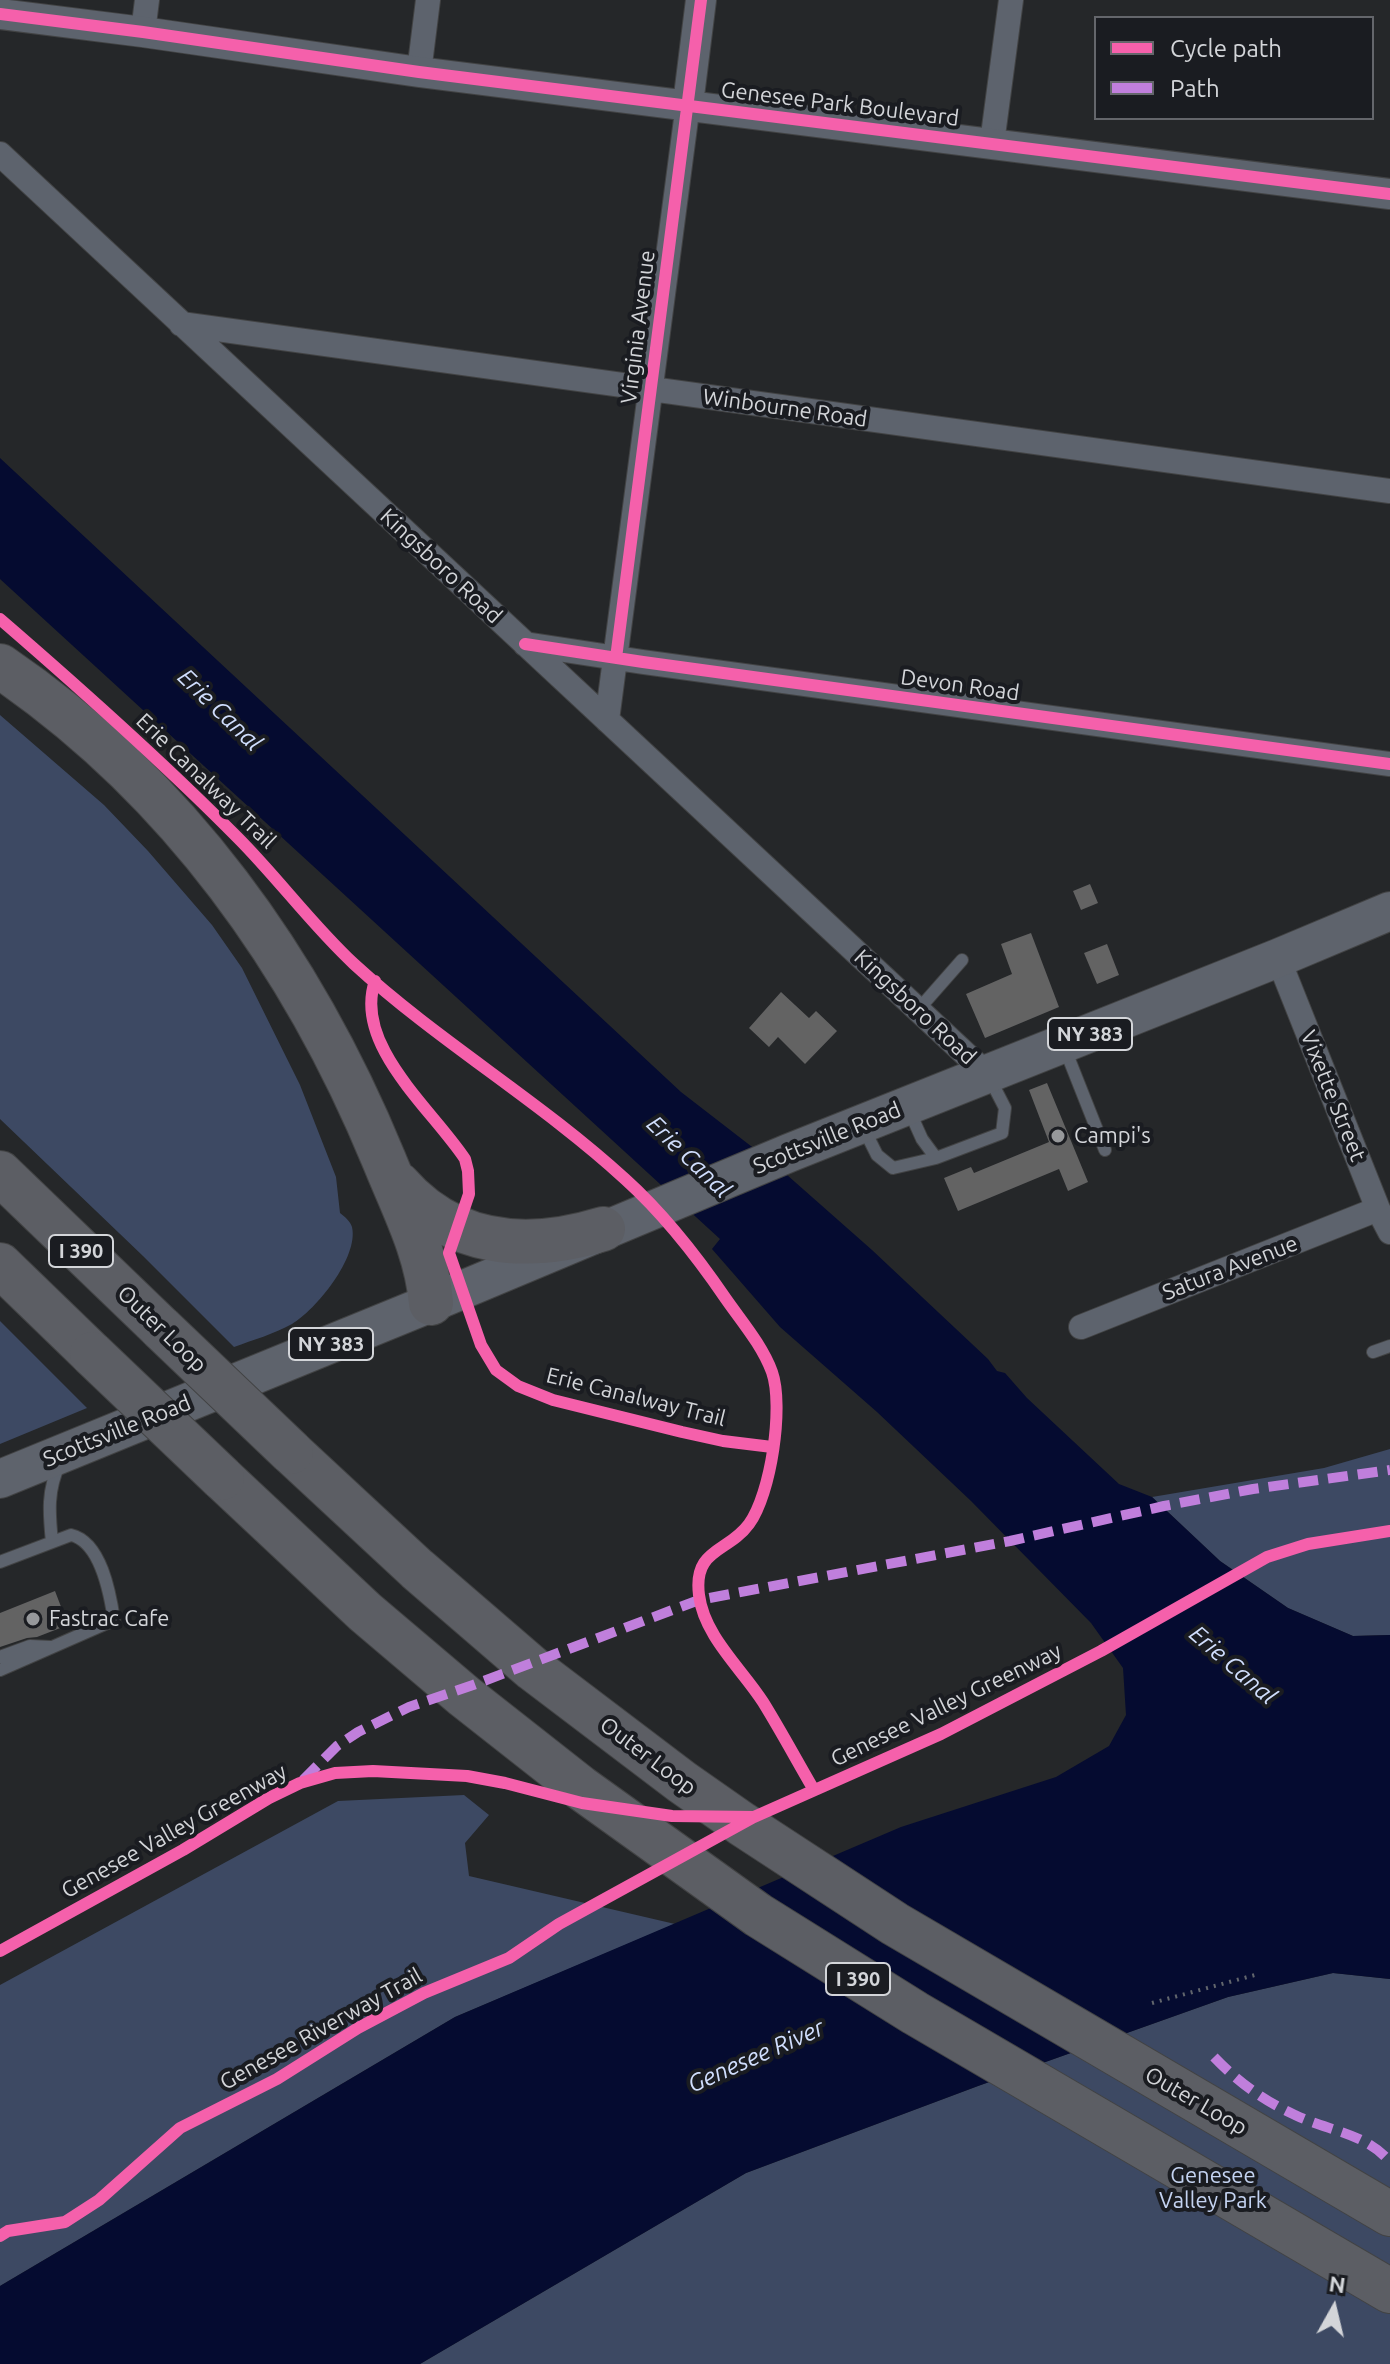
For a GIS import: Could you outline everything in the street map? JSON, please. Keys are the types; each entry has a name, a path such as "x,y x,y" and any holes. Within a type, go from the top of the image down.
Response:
{"highway":[{"path":"0,666 45,698 120,763 185,832 242,901 317,1017 352,1085 422,1252 431,1303"},
{"path":"0,691 44,724 108,780 170,844 229,917 282,1001 311,1057 347,1134 400,1264 418,1291 431,1303"},
{"path":"388,1169 405,1192 430,1213 459,1229 483,1237 509,1242 540,1242 603,1229"},
{"name":"Outer Loop","path":"0,1173 291,1452 437,1587 533,1669 621,1737 711,1803 833,1885 1390,2214"},
{"name":"I 390","path":"0,1265 365,1612 561,1774 758,1915 905,2007 1390,2291"},
{"path":"0,1275 92,1354"}],"main road":[{"name":"Scottsville Road","path":"0,1479 431,1303 603,1229 1390,911"}],"street":[{"path":"143,32 147,0"},
{"path":"419,72 428,0"},
{"name":"Virginia Avenue","path":"607,720 701,0"},
{"path":"992,143 1011,0"},
{"name":"Genesee Park Boulevard","path":"0,14 419,72 1390,194"},
{"name":"Kingsboro Road","path":"0,154 988,1075"},
{"name":"Winbourne Road","path":"181,324 1390,491"},
{"name":"Devon Road","path":"525,644 1390,764"},
{"name":"Vixette Street","path":"1278,958 1378,1209 1390,1232"},
{"name":"Satura Avenue","path":"1081,1327 1378,1209"}],"lane":[{"path":"918,1010 962,960"},
{"path":"1063,1045 1105,1150"},
{"path":"862,1124 877,1155 893,1168 936,1158 1002,1133 1005,1108 988,1075"},
{"path":"908,1106 922,1139 936,1158"},
{"path":"1373,1352 1390,1346"},
{"path":"52,1542 48,1508 54,1475 65,1452"},
{"path":"0,1562 71,1535 81,1537 94,1551 110,1594 114,1620 0,1670"},
{"path":"0,1657 30,1646 52,1647"}],"path":[{"path":"1152,2003 1255,1975"}],"green space":[{"path":"0,715 104,805 212,925 242,968 300,1085 336,1177 340,1213 352,1227 352,1239 349,1253 334,1282 302,1317 285,1328 234,1347 0,1119"},
{"path":"0,1321 87,1408 0,1444"},
{"path":"1390,1449 1390,1635 1353,1636 1288,1608 1220,1561 1152,1497 1324,1468"},
{"path":"464,1795 489,1815 465,1843 469,1876 675,1924 455,2017 0,2286 0,1985 338,1801"},
{"name":"Genesee Valley Park","path":"1333,1973 1390,1979 1390,2364 420,2364 746,2173 1228,1997"}],"water":[{"path":"0,458 681,1092 778,1167 872,1250 1119,1484 1152,1497 1220,1561 1288,1608 1353,1636 1390,1635 1390,1979 1333,1973 1228,1997 746,2173 420,2364 0,2364 0,2286 455,2017 901,1827 1056,1777 1109,1746 1126,1715 1123,1668 1091,1623 971,1501 877,1412 780,1327 712,1249 720,1239 0,579"}],"building":[{"path":"1090,884 1098,903 1081,910 1073,891"},
{"path":"1031,933 1059,1007 985,1038 966,994 1012,974 1001,944"},
{"path":"1107,944 1119,975 1097,984 1084,953"},
{"path":"781,992 809,1018 816,1011 837,1031 805,1064 778,1037 769,1047 749,1028"},
{"path":"1047,1083 1088,1182 1068,1191 1059,1169 958,1211 944,1178 971,1167 974,1173 1049,1142 1029,1090"},
{"name":"Fastrac Cafe","path":"55,1591 68,1625 0,1647 0,1613"}],"marked path":[{"path":"303,1780 337,1746 409,1707 699,1600 1010,1541 1253,1489 1390,1470"},
{"path":"1214,2057 1242,2083 1273,2104 1358,2139 1390,2162"}],"cycle path":[{"path":"616,658 701,0"},
{"path":"0,14 419,72 1390,194"},
{"name":"Erie Canalway Trail","path":"0,619 209,809 354,964 420,1020 559,1123 640,1193 691,1251 751,1334 768,1362 775,1387 776,1427 769,1472 764,1492 749,1524 701,1568 699,1595 702,1610 716,1638 763,1702 814,1790"},
{"path":"525,644 1390,764"},
{"name":"Erie Canalway Trail","path":"375,981 371,1005 375,1029 385,1052 416,1098 465,1159 469,1194 449,1253 481,1345 496,1370 518,1386 553,1400 723,1441 772,1447"},
{"name":"Genesee Valley Greenway","path":"0,1951 183,1850 269,1798 300,1783 335,1773 373,1771 467,1776 582,1803 672,1816 754,1817 941,1734 1101,1651 1267,1557 1308,1544 1390,1531"},
{"name":"Genesee Riverway Trail","path":"0,2236 8,2231 65,2222 99,2200 180,2128 277,2079 358,2028 424,1993 509,1958 559,1924 752,1818"}],"place":[{"name":"Campi's","path":"1058,1136"},
{"name":"Fastrac Cafe","path":"33,1619"}],"water label":[{"name":"Erie Canal","path":"220,710"},
{"name":"Erie Canal","path":"689,1157"},
{"name":"Erie Canal","path":"1233,1665"},
{"name":"Genesee River","path":"756,2056"}]}
